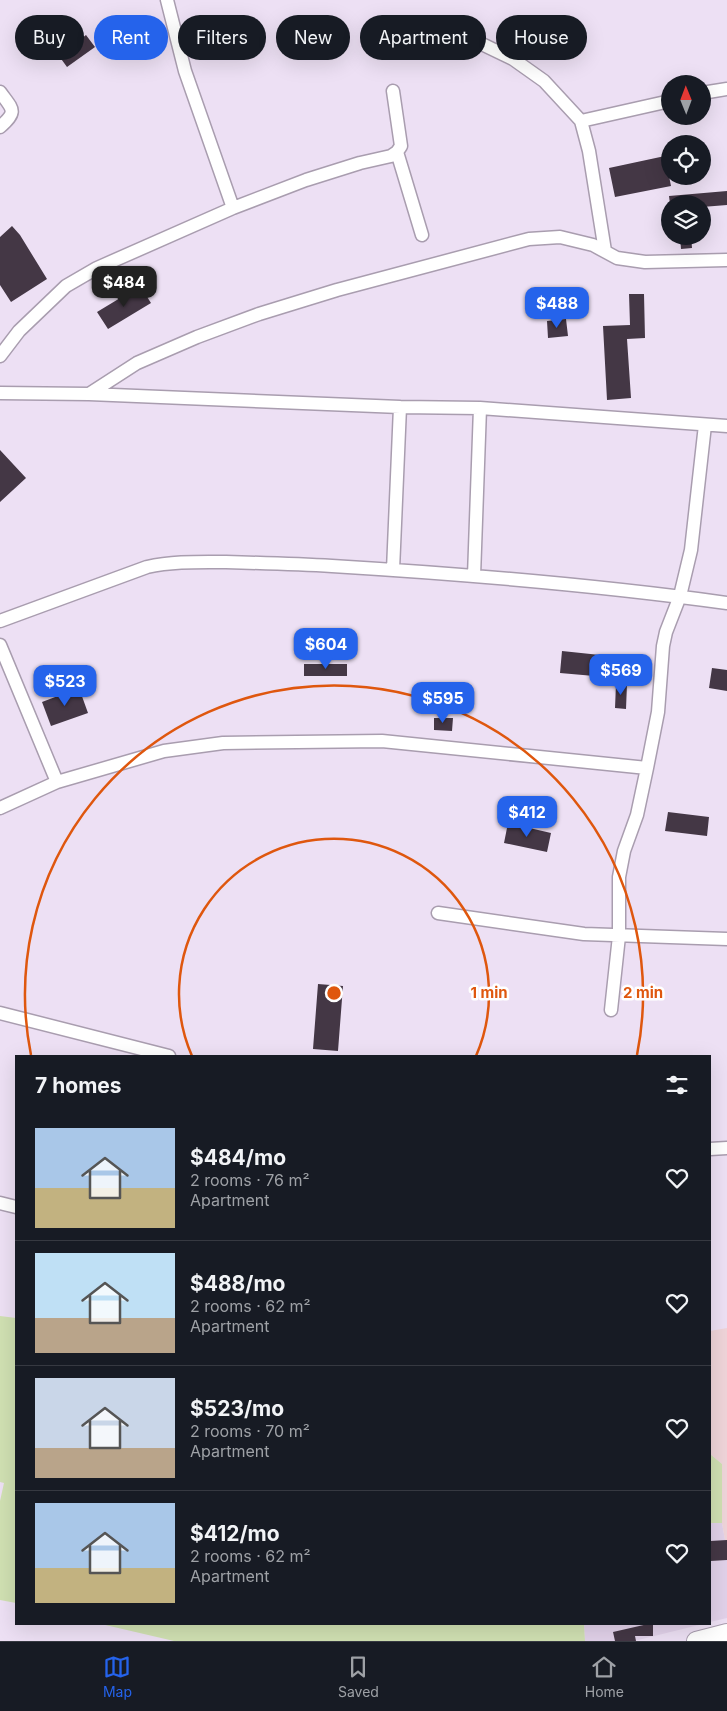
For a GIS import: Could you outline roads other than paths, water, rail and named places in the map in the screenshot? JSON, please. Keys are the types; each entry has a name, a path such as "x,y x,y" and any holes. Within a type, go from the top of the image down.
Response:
{"street":[{"path":"167,0 185,71 232,208"},
{"path":"486,47 513,60 544,81 581,121 589,151 605,251"},
{"path":"711,92 727,89"},
{"path":"0,356 19,331 66,286 97,268 232,208 306,180 360,163 391,156 397,152 401,146 393,91"},
{"path":"0,92 11,107 12,113 11,118 0,127"},
{"path":"581,121 661,103"},
{"path":"397,152 422,235"},
{"path":"89,394 138,363 197,337 259,314 374,280 529,239 560,237 593,245 617,258 645,262 727,260"},
{"path":"0,393 89,394 400,407 480,408 727,426"},
{"path":"393,570 400,407"},
{"path":"474,576 480,408"},
{"path":"611,1010 619,936 619,877 624,851 637,815 648,768 658,712 663,646 666,632 680,596 691,550 705,425"},
{"path":"0,621 147,567 163,563 182,562 288,563 474,576 680,596 727,603"},
{"path":"0,645 57,782"},
{"path":"0,808 57,782 164,751 223,743 382,741 648,768"},
{"path":"438,913 574,933 727,939"},
{"path":"0,1013 141,1053 160,1055"},
{"path":"711,1149 727,1148"},
{"path":"0,1203 15,1206"},
{"path":"696,1641 727,1633"}]}
